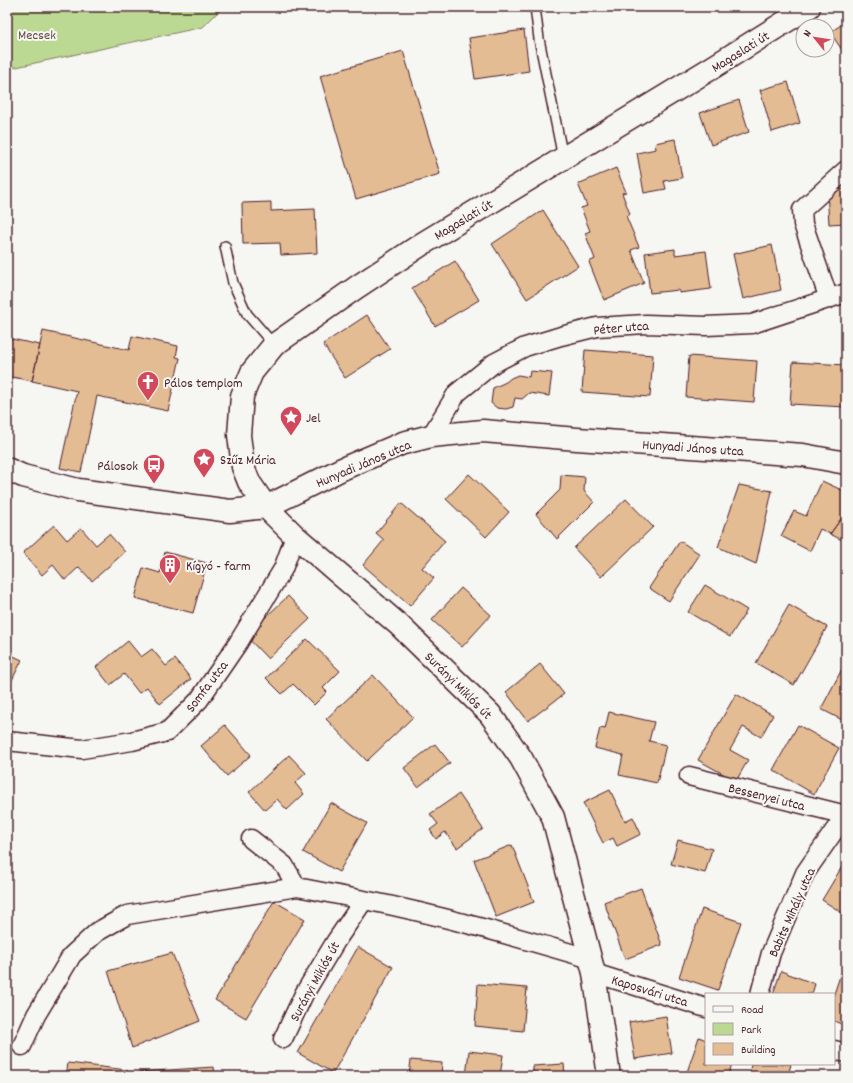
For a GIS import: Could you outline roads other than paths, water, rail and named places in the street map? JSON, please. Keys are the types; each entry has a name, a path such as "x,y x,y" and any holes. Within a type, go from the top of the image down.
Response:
{"street":[{"name":"Magaslati út","path":"266,507 249,482 245,472 239,435 242,396 252,372 274,345 422,244 809,7"},
{"path":"829,299 803,224 802,210 846,170"},
{"name":"Péter utca","path":"431,436 457,393 494,363 525,347 597,327 646,324 706,326 752,324 846,293"},
{"name":"Hunyadi János utca","path":"7,469 23,476 78,490 230,511 266,507 342,469 403,444 431,436 483,431 803,455 846,463"},
{"name":"Surányi Miklós út","path":"266,507 295,536 399,625 490,714 521,758 553,817 592,966 609,1076"},
{"name":"Somfa utca","path":"7,741 82,749 132,741 167,732 199,700 238,643 283,569 295,536"},
{"name":"Bessenyei utca","path":"689,776 846,815"},
{"name":"Babits Mihály utca","path":"760,993 771,953 805,873 846,815"},
{"path":"251,839 284,865 297,887"},
{"path":"22,1046 36,1015 72,955 97,932 127,915 297,887 401,907 490,930 592,966"},
{"name":"Surányi Miklós út","path":"283,1039 304,994 336,941 364,900"},
{"name":"Kaposvári utca","path":"592,966 705,1008"},
{"path":"835,1050 846,1053"}],"lane":[{"path":"535,7 539,39 563,158"},
{"path":"225,246 233,283 247,314 274,345"}],"place":[{"name":"Pálos templom","path":"148,402"},
{"name":"Jel","path":"291,436"},
{"name":"Szűz Mária","path":"204,478"},
{"name":"Pálosok","path":"154,484"},
{"name":"Kígyó - farm","path":"170,584"}],"park label":[{"name":"Mecsek","path":"37,34"}]}
